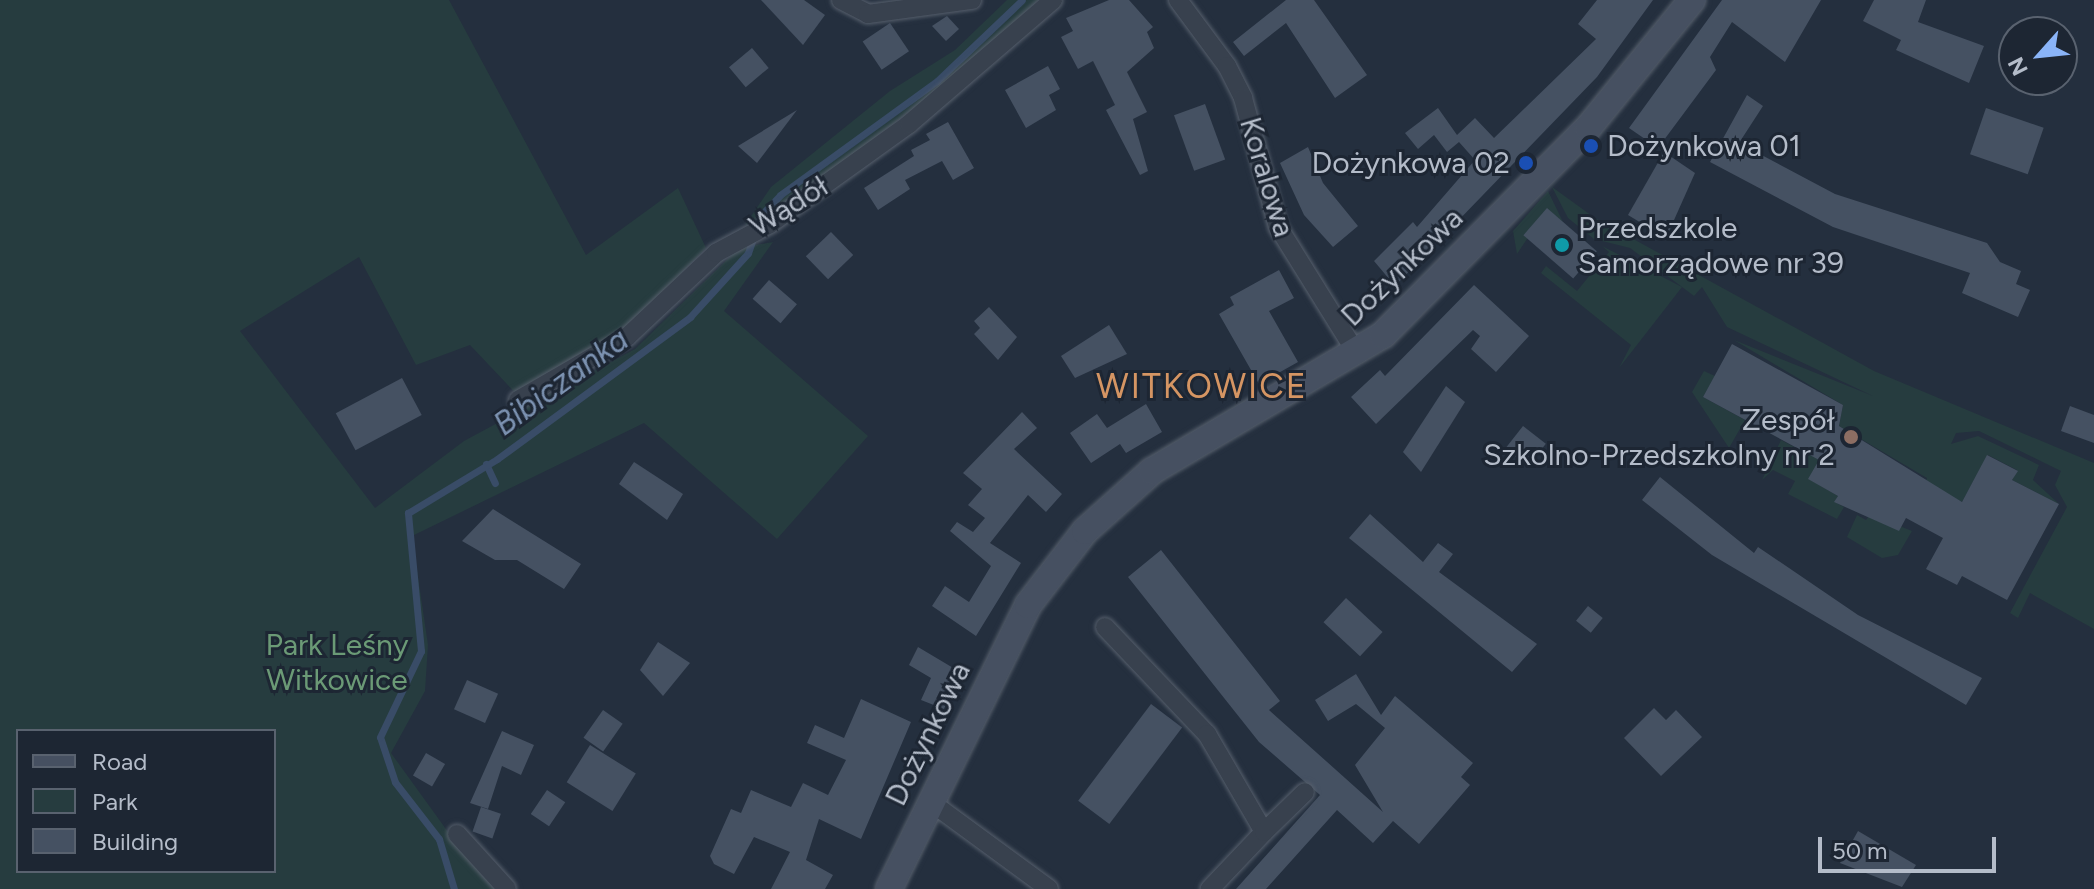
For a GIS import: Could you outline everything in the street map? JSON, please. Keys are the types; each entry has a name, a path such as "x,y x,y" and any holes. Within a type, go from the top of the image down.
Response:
{"street":[{"path":"841,0 868,14 972,0"},
{"name":"Wądół","path":"518,400 627,337 737,238 770,224 952,91 1053,0"},
{"name":"Koralowa","path":"1178,0 1227,66 1243,98 1278,227 1357,354"},
{"name":"Dożynkowa","path":"888,885 932,803 1028,605 1085,531 1152,471 1357,354 1588,128 1692,0"},
{"path":"1105,627 1207,734 1264,832"},
{"path":"1210,889 1305,792"},
{"path":"932,803 1049,889"},
{"path":"457,834 507,889"}],"green space":[{"name":"Park Leśny Witkowice","path":"0,0 449,0 586,255 678,188 706,248 621,335 521,399 470,345 416,365 359,257 240,331 375,508 464,441 635,349 739,248 773,242 724,311 868,436 777,539 644,423 412,536 428,645 425,691 391,753 451,836 515,889 0,889"},
{"path":"1007,0 1038,0 953,78 771,217 745,225 771,187 890,91 955,50"},
{"path":"1552,187 1595,218 1874,371 2094,463 2094,629 2030,593 2018,618 2010,613 2067,507 2055,485 2061,471 1979,431 1956,433 1951,444 1978,436 2039,465 2033,480 2059,504 2012,480 2017,470 1988,455 1962,502 1925,483 1927,478 1839,426 1843,405 1734,340 1873,396 1727,327 1702,287 1694,296 1630,248 1594,239 1568,218"},
{"path":"1548,191 1563,222 1547,209 1517,254 1513,231"},
{"path":"1602,246 1682,287 1619,368 1631,345 1541,273 1546,266 1577,291 1609,252"},
{"path":"1704,371 1715,376 1703,397 1745,420 1729,448 1692,392"},
{"path":"1781,440 1809,455 1824,453 1809,479 1838,496 1835,502 1844,507 1837,519 1788,494 1795,481 1773,470 1762,480"},
{"path":"1870,514 1912,531 1898,555 1882,558 1847,537 1857,515 1866,520"}],"building":[{"path":"761,0 804,0 825,15 803,45"},
{"path":"1109,0 1129,0 1153,27 1147,32 1154,48 1127,72 1147,112 1133,119 1148,171 1140,175 1106,110 1115,105 1093,61 1078,69 1061,37 1073,31 1066,18"},
{"path":"1286,0 1314,0 1367,75 1335,98 1286,23 1244,56 1233,42"},
{"path":"1597,0 1653,0 1597,77 1395,286 1374,261 1413,222 1417,227 1475,160 1459,142 1447,152 1434,135 1418,149 1405,133 1438,108 1457,135 1475,118 1494,138 1596,39 1578,24"},
{"path":"1722,0 1821,0 1785,62 1732,22 1710,57 1716,70 1658,148 1629,128"},
{"path":"1874,0 1926,0 1918,22 1984,46 1969,83 1896,50 1901,40 1863,21"},
{"path":"947,16 959,29 946,41 932,26"},
{"path":"890,23 909,51 882,70 863,41"},
{"path":"752,48 769,68 746,87 729,67"},
{"path":"1048,66 1060,89 1049,95 1056,110 1026,128 1005,90"},
{"path":"1747,95 1763,106 1739,143 1835,194 1987,243 2000,262 2021,271 2016,284 2030,290 2018,317 1962,293 1970,273 1833,227 1710,162"},
{"path":"1205,104 1225,159 1194,171 1174,115"},
{"path":"1986,108 2044,128 2028,174 1970,154"},
{"path":"797,110 757,163 738,146"},
{"path":"948,122 974,168 953,180 942,161 905,180 910,189 878,210 864,188 914,156 911,150 930,140 926,134"},
{"path":"1308,147 1323,183 1358,226 1333,247 1304,215 1280,163"},
{"path":"1664,152 1695,173 1666,238 1628,215"},
{"name":"Przedszkole Samorządowe nr 39","path":"1547,208 1597,251 1573,278 1523,235"},
{"path":"831,232 853,255 828,279 806,256"},
{"path":"1279,270 1294,298 1269,311 1298,362 1259,384 1219,314 1234,305 1230,297"},
{"path":"769,280 797,304 781,323 753,299"},
{"path":"1474,285 1529,336 1496,372 1471,349 1480,336 1473,330 1376,424 1351,397 1380,370 1385,376"},
{"path":"989,307 1017,337 998,360 974,334 980,328 974,321"},
{"path":"1109,325 1127,354 1075,378 1061,356"},
{"path":"1732,344 1843,405 1839,426 1962,502 1987,455 2018,471 2012,480 2059,504 2007,600 1962,576 1957,585 1926,569 1943,538 1906,518 1899,531 1834,502 1838,496 1808,479 1819,460 1703,397"},
{"path":"402,378 422,415 355,450 336,413"},
{"path":"1446,386 1465,402 1421,472 1403,452"},
{"path":"1146,404 1162,432 1126,453 1120,444 1091,463 1070,433 1097,414 1107,428"},
{"path":"2070,406 2094,415 2094,443 2061,431"},
{"path":"1022,412 1037,428 1014,449 1062,494 1046,512 1028,495 990,543 1021,563 976,636 932,606 945,586 969,602 991,566 950,531 957,522 973,532 985,518 968,505 982,489 963,473"},
{"path":"1523,426 1546,444 1528,467 1505,449"},
{"path":"634,462 683,494 667,520 619,484"},
{"path":"1660,477 1754,553 1758,547 1858,615 1982,678 1966,705 1712,555 1642,500"},
{"path":"493,509 581,564 564,589 517,560 495,560 462,541"},
{"path":"1370,514 1423,562 1438,543 1453,554 1439,572 1537,644 1512,672 1349,538"},
{"path":"1161,550 1280,701 1269,710 1383,812 1355,765 1385,728 1356,704 1328,721 1315,700 1356,674 1381,715 1395,696 1473,763 1461,777 1470,785 1419,844 1393,821 1373,843 1337,810 1266,889 1236,889 1320,795 1259,742 1128,577"},
{"path":"1346,598 1383,632 1360,656 1323,622"},
{"path":"1588,606 1603,618 1591,633 1576,621"},
{"path":"658,642 690,663 663,696 640,670"},
{"path":"918,647 960,672 944,709 921,700 931,678 909,665"},
{"path":"467,680 498,694 485,723 454,709"},
{"path":"861,699 911,722 861,839 819,819 806,860 833,875 825,889 771,889 790,852 754,837 734,874 714,864 710,856 731,809 741,813 751,790 791,807 803,783 828,795 846,760 807,743 815,725 844,738"},
{"path":"1151,704 1182,727 1109,824 1078,801"},
{"path":"1654,708 1666,720 1676,710 1702,737 1661,776 1624,738"},
{"path":"603,710 623,724 603,752 583,738"},
{"path":"502,731 534,745 521,775 502,766 488,809 470,803"},
{"path":"590,745 636,774 612,811 567,782"},
{"path":"426,753 445,764 432,787 413,776"},
{"path":"547,790 565,802 549,826 531,814"},
{"path":"481,807 501,814 492,838 473,832"},
{"path":"1858,831 1916,865 1902,887 1840,863"}],"waterway":[{"name":"Bibiczanka","path":"454,889 439,839 395,782 380,737 421,651 408,513 497,459 690,317 748,253 761,215 780,195 937,81 1022,0"},
{"path":"486,464 495,483"}],"place":[{"name":"Dożynkowa 01","path":"1591,146"},
{"name":"Dożynkowa 02","path":"1526,163"},
{"name":"Przedszkole Samorządowe nr 39","path":"1562,245"},
{"name":"Zespół Szkolno-Przedszkolny nr 2","path":"1851,437"}],"district":[{"name":"WITKOWICE","path":"1202,387"}]}
